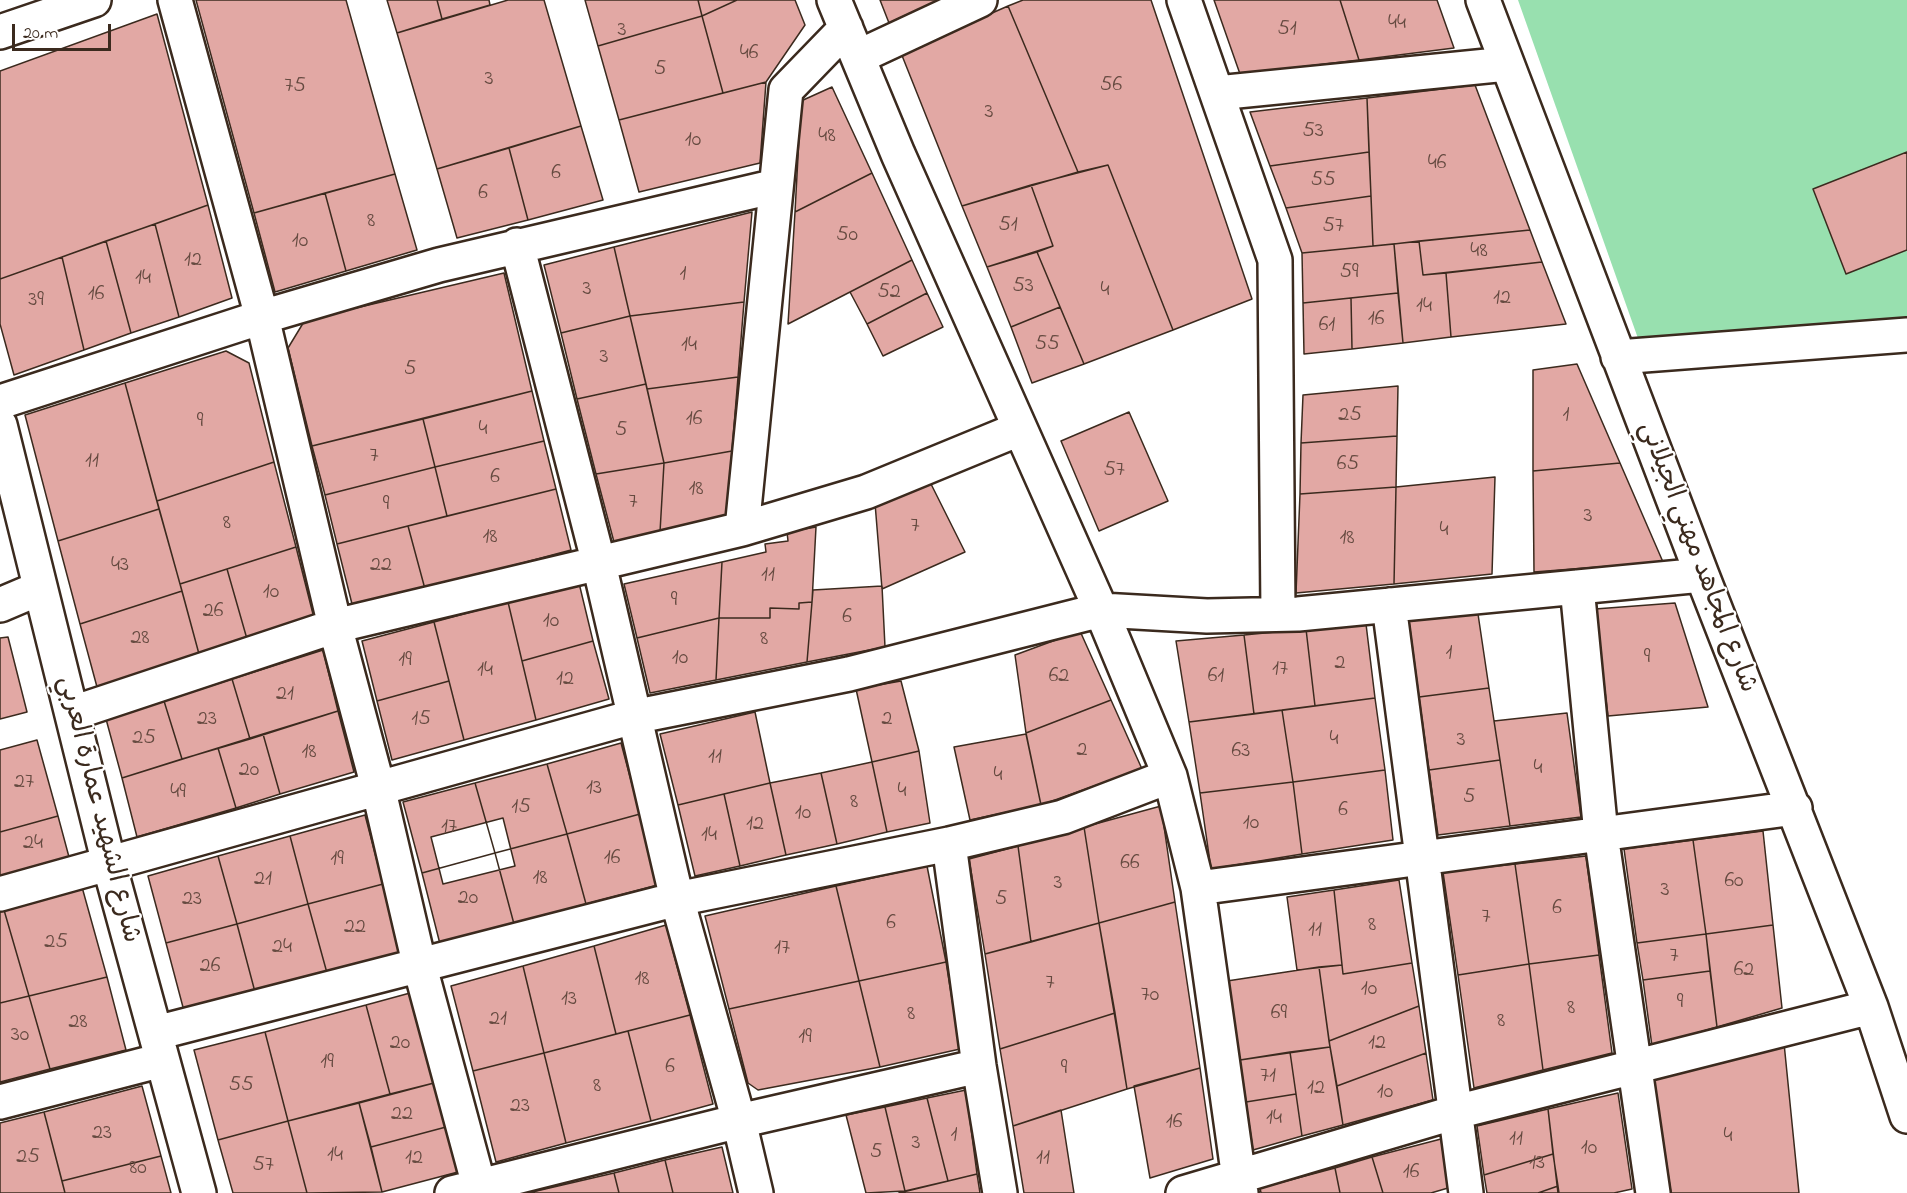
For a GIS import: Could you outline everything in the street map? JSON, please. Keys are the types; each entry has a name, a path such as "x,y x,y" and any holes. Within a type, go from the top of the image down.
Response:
{"street":[{"path":"0,32 94,0"},
{"path":"175,0 262,317 335,626 378,787 471,1191 739,1121 979,1066"},
{"path":"858,57 980,0"},
{"path":"1184,0 1275,260 1278,614"},
{"name":"شارع المجاهد مهني الجيلاني","path":"1483,0 1618,357 1871,1007 1907,1116"},
{"path":"840,14 1019,429 1101,610 1170,776 1198,888 1239,1184"},
{"path":"742,530 786,90 840,14"},
{"path":"1217,93 1507,64"},
{"path":"0,402 262,317 518,245 776,186"},
{"path":"518,245 599,564 677,899 739,1121 756,1193"},
{"path":"1618,357 1907,335"},
{"name":"شارع الشهيد عمارة العربي","path":"0,425 109,864 199,1193"},
{"path":"73,713 335,626 742,530 866,492 1019,429"},
{"path":"0,894 633,717 849,674 1101,610 1206,616 1278,614 1702,575"},
{"path":"1577,587 1601,834 1653,1193"},
{"path":"0,605 40,588"},
{"path":"1389,605 1466,1193"},
{"path":"0,1102 159,1047 420,967 677,899 949,844 1063,817 1170,776"},
{"path":"1198,888 1795,808"},
{"path":"949,844 979,1066 1000,1193"},
{"path":"1183,1193 1239,1184 1456,1112 1871,1007"}],"green space":[{"path":"1518,0 1907,0 1907,323 1640,344"}],"building":[{"path":"196,0 346,0 395,174 254,213"},
{"path":"387,0 437,0 442,19 397,33"},
{"path":"437,0 489,0 490,5 442,19"},
{"path":"508,0 544,0 581,126 437,169 397,33"},
{"path":"585,0 698,0 702,16 598,46"},
{"path":"698,0 737,0 702,16"},
{"path":"737,0 795,0 805,25 766,82 723,93 702,16"},
{"path":"880,0 939,0 889,23"},
{"path":"1023,0 1151,0 1252,299 1173,330 1108,165 1078,172 1008,6"},
{"path":"1214,0 1340,0 1359,60 1240,74"},
{"path":"1340,0 1437,0 1454,48 1359,60"},
{"path":"1008,6 1078,172 962,206 901,53"},
{"path":"157,14 208,205 0,279 0,71"},
{"path":"702,16 723,93 619,120 598,46"},
{"path":"766,82 760,163 639,192 619,120"},
{"path":"1475,85 1530,230 1373,246 1367,98"},
{"path":"832,87 872,173 795,212 801,101"},
{"path":"1367,98 1369,152 1270,166 1250,112"},
{"path":"581,126 603,200 528,220 509,148"},
{"path":"509,148 528,220 457,238 437,169"},
{"path":"1369,152 1371,196 1286,208 1270,166"},
{"path":"1907,152 1907,250 1846,274 1813,189"},
{"path":"1108,165 1173,330 1084,364 1037,252 1053,246 1031,185"},
{"path":"872,173 912,260 788,324 795,212"},
{"path":"395,174 417,250 346,271 325,193"},
{"path":"1031,185 1053,246 987,267 962,206"},
{"path":"325,193 346,271 275,292 254,213"},
{"path":"1371,196 1373,246 1302,253 1286,208"},
{"path":"208,205 232,298 179,317 155,224"},
{"path":"752,212 744,302 630,316 614,247"},
{"path":"155,224 179,317 131,333 106,241"},
{"path":"1530,230 1542,262 1423,275 1419,241"},
{"path":"106,241 131,333 84,350 62,257"},
{"path":"1419,241 1423,275 1446,273 1451,337 1403,343 1394,244"},
{"path":"1394,244 1398,293 1303,303 1302,253"},
{"path":"614,247 630,316 561,333 544,265"},
{"path":"1037,252 1060,307 1011,327 987,267"},
{"path":"62,257 84,350 14,375 0,324 0,279"},
{"path":"912,260 927,293 867,324 850,292"},
{"path":"1542,262 1566,324 1451,337 1446,273"},
{"path":"504,273 532,391 312,446 288,348 305,320"},
{"path":"927,293 943,327 883,356 867,324"},
{"path":"1398,293 1403,343 1352,349 1351,298"},
{"path":"1351,298 1352,349 1304,354 1303,303"},
{"path":"744,302 738,377 647,389 630,316"},
{"path":"1060,307 1084,364 1032,383 1011,327"},
{"path":"630,316 646,384 577,399 561,333"},
{"path":"226,351 249,363 274,462 157,501 125,383"},
{"path":"1577,364 1620,463 1533,471 1533,370"},
{"path":"738,377 732,451 664,463 647,389"},
{"path":"125,383 159,509 58,541 25,415"},
{"path":"646,384 664,463 596,474 577,399"},
{"path":"1398,386 1397,436 1301,443 1303,395"},
{"path":"532,391 544,441 435,467 423,419"},
{"path":"1129,412 1168,501 1099,531 1061,441"},
{"path":"423,419 435,467 325,495 312,446"},
{"path":"1397,436 1396,487 1300,494 1301,443"},
{"path":"544,441 556,489 447,516 435,467"},
{"path":"732,451 727,517 660,532 664,463"},
{"path":"274,462 296,547 180,584 157,501"},
{"path":"664,463 660,532 614,542 596,474"},
{"path":"1620,463 1663,562 1534,572 1533,471"},
{"path":"435,467 447,516 337,544 325,495"},
{"path":"1495,477 1492,574 1394,584 1396,487"},
{"path":"928,478 965,552 882,589 875,503"},
{"path":"1396,487 1394,584 1296,593 1300,494"},
{"path":"556,489 571,550 425,589 408,526"},
{"path":"159,509 182,591 80,624 58,541"},
{"path":"408,526 425,589 353,608 337,544"},
{"path":"816,527 812,602 799,603 799,609 770,608 770,618 719,618 722,562 766,552 765,544 788,541 787,532"},
{"path":"296,547 314,618 247,639 227,569"},
{"path":"722,562 719,618 637,638 624,584"},
{"path":"227,569 247,639 199,654 180,584"},
{"path":"579,583 593,641 522,661 508,602"},
{"path":"882,586 885,647 807,662 813,590"},
{"path":"182,591 199,654 97,687 80,624"},
{"path":"508,602 536,720 464,740 434,622"},
{"path":"812,602 807,662 716,680 719,618 770,618 770,608 799,609 799,603"},
{"path":"1675,603 1708,707 1608,716 1595,609"},
{"path":"1478,614 1489,688 1419,697 1409,621"},
{"path":"719,618 716,680 650,693 637,638"},
{"path":"434,622 449,681 377,701 362,641"},
{"path":"1366,624 1375,698 1315,706 1306,629"},
{"path":"1306,629 1315,706 1254,714 1244,635"},
{"path":"1080,631 1111,700 1026,733 1015,655"},
{"path":"1244,635 1254,714 1189,722 1176,641"},
{"path":"8,637 27,712 0,719 0,638"},
{"path":"593,641 609,699 536,720 522,661"},
{"path":"323,650 338,711 250,739 232,679"},
{"path":"232,679 250,739 182,759 164,701"},
{"path":"449,681 464,740 392,760 377,701"},
{"path":"901,681 919,751 872,762 856,689"},
{"path":"1489,688 1500,760 1429,770 1419,697"},
{"path":"1375,698 1385,770 1293,782 1282,710"},
{"path":"1111,700 1142,769 1041,805 1026,733"},
{"path":"164,701 182,759 122,778 106,719"},
{"path":"1282,710 1293,782 1200,793 1189,722"},
{"path":"338,711 354,772 280,794 263,734"},
{"path":"755,712 770,783 678,805 660,734"},
{"path":"1567,713 1581,817 1510,826 1494,721"},
{"path":"263,734 280,794 236,808 218,748"},
{"path":"1026,734 1041,805 970,820 954,747"},
{"path":"37,740 58,816 0,832 0,750"},
{"path":"621,743 640,814 567,834 547,764"},
{"path":"218,748 236,808 137,837 122,778"},
{"path":"919,751 930,823 887,832 872,762"},
{"path":"1500,760 1510,826 1438,835 1429,770"},
{"path":"872,762 887,832 837,844 821,773"},
{"path":"547,764 567,834 495,853 475,783"},
{"path":"1385,770 1393,840 1302,854 1293,782"},
{"path":"821,773 837,844 786,855 770,783"},
{"path":"1293,782 1302,854 1211,869 1200,793"},
{"path":"475,783 495,853 422,873 403,802"},
{"path":"770,783 786,855 740,866 724,794"},
{"path":"724,794 740,866 695,876 678,805"},
{"path":"1161,806 1175,902 1099,923 1084,827"},
{"path":"640,814 658,885 586,904 567,834"},
{"path":"365,815 383,884 308,904 290,836"},
{"path":"58,816 69,857 0,877 0,832"},
{"path":"503,818 515,866 443,884 431,837"},
{"path":"1084,827 1099,923 1031,942 1018,846"},
{"path":"1763,831 1773,925 1706,934 1693,840"},
{"path":"567,834 586,904 514,924 495,853"},
{"path":"290,836 308,904 237,924 218,856"},
{"path":"1693,840 1706,934 1637,943 1624,849"},
{"path":"1018,846 1031,942 985,954 969,859"},
{"path":"495,853 514,924 440,944 422,873"},
{"path":"218,856 237,924 166,943 148,876"},
{"path":"1586,856 1599,955 1529,964 1515,864"},
{"path":"1515,864 1529,964 1458,975 1443,872"},
{"path":"927,866 946,962 859,981 836,886"},
{"path":"1399,880 1412,963 1343,974 1334,890"},
{"path":"383,884 400,953 327,973 308,904"},
{"path":"836,886 859,981 729,1009 705,916"},
{"path":"82,887 107,977 29,996 4,910"},
{"path":"1334,890 1342,965 1297,970 1287,897"},
{"path":"1175,902 1200,1068 1127,1089 1099,923"},
{"path":"308,904 327,973 255,992 237,924"},
{"path":"4,910 29,996 0,1003 0,911"},
{"path":"1099,923 1115,1013 1000,1049 985,954"},
{"path":"237,924 255,992 184,1011 166,943"},
{"path":"666,925 690,1015 616,1034 594,946"},
{"path":"1773,925 1782,1008 1717,1027 1706,934"},
{"path":"1706,934 1710,971 1643,980 1637,943"},
{"path":"594,946 616,1034 544,1053 523,966"},
{"path":"1599,955 1612,1053 1543,1070 1529,964"},
{"path":"946,962 960,1049 880,1067 859,981"},
{"path":"1412,963 1419,1006 1329,1041 1319,967 1342,965 1343,974"},
{"path":"1529,964 1543,1070 1474,1088 1458,975"},
{"path":"523,966 544,1053 473,1071 451,986"},
{"path":"1319,967 1330,1047 1240,1060 1227,981"},
{"path":"1710,971 1717,1027 1652,1046 1643,980"},
{"path":"107,977 126,1050 50,1069 29,996"},
{"path":"859,981 880,1067 758,1090 748,1083 729,1009"},
{"path":"410,993 434,1083 390,1094 366,1005"},
{"path":"29,996 50,1069 0,1082 0,1003"},
{"path":"366,1005 390,1094 288,1121 265,1032"},
{"path":"1419,1006 1426,1053 1337,1086 1329,1041"},
{"path":"1115,1013 1127,1089 1013,1126 1000,1049"},
{"path":"690,1015 713,1104 651,1121 628,1031"},
{"path":"628,1031 651,1121 566,1143 544,1053"},
{"path":"265,1032 288,1121 218,1140 194,1050"},
{"path":"1784,1043 1799,1193 1671,1193 1654,1080"},
{"path":"1330,1047 1343,1125 1302,1136 1290,1052"},
{"path":"1290,1052 1296,1094 1246,1102 1240,1060"},
{"path":"544,1053 566,1143 496,1162 473,1071"},
{"path":"1426,1053 1433,1100 1343,1125 1337,1086"},
{"path":"1200,1068 1213,1159 1150,1178 1134,1086"},
{"path":"434,1083 446,1127 371,1147 359,1103"},
{"path":"142,1086 161,1156 62,1181 44,1112"},
{"path":"966,1090 977,1174 948,1181 927,1098"},
{"path":"1618,1093 1632,1189 1614,1193 1558,1193 1548,1109"},
{"path":"1296,1094 1302,1136 1253,1150 1246,1102"},
{"path":"927,1098 948,1181 905,1191 885,1107"},
{"path":"359,1103 382,1192 307,1193 288,1121"},
{"path":"885,1107 905,1191 866,1193 846,1115"},
{"path":"1548,1109 1553,1154 1484,1175 1477,1126"},
{"path":"1061,1110 1074,1193 1024,1193 1013,1126"},
{"path":"44,1112 65,1193 0,1193 0,1123"},
{"path":"288,1121 307,1193 233,1193 218,1140"},
{"path":"446,1127 458,1172 382,1192 371,1147"},
{"path":"1441,1139 1448,1188 1431,1193 1383,1193 1372,1157"},
{"path":"722,1147 733,1193 673,1193 665,1160"},
{"path":"1553,1154 1558,1186 1538,1193 1487,1193 1484,1175"},
{"path":"161,1156 171,1193 65,1193 62,1181"},
{"path":"1372,1157 1383,1193 1340,1193 1335,1168"},
{"path":"665,1160 673,1193 619,1193 614,1173"},
{"path":"1335,1168 1340,1193 1261,1193 1260,1188"},
{"path":"614,1173 619,1193 528,1193"},
{"path":"977,1174 980,1193 899,1193"},
{"path":"1558,1186 1559,1193 1538,1193"}]}
